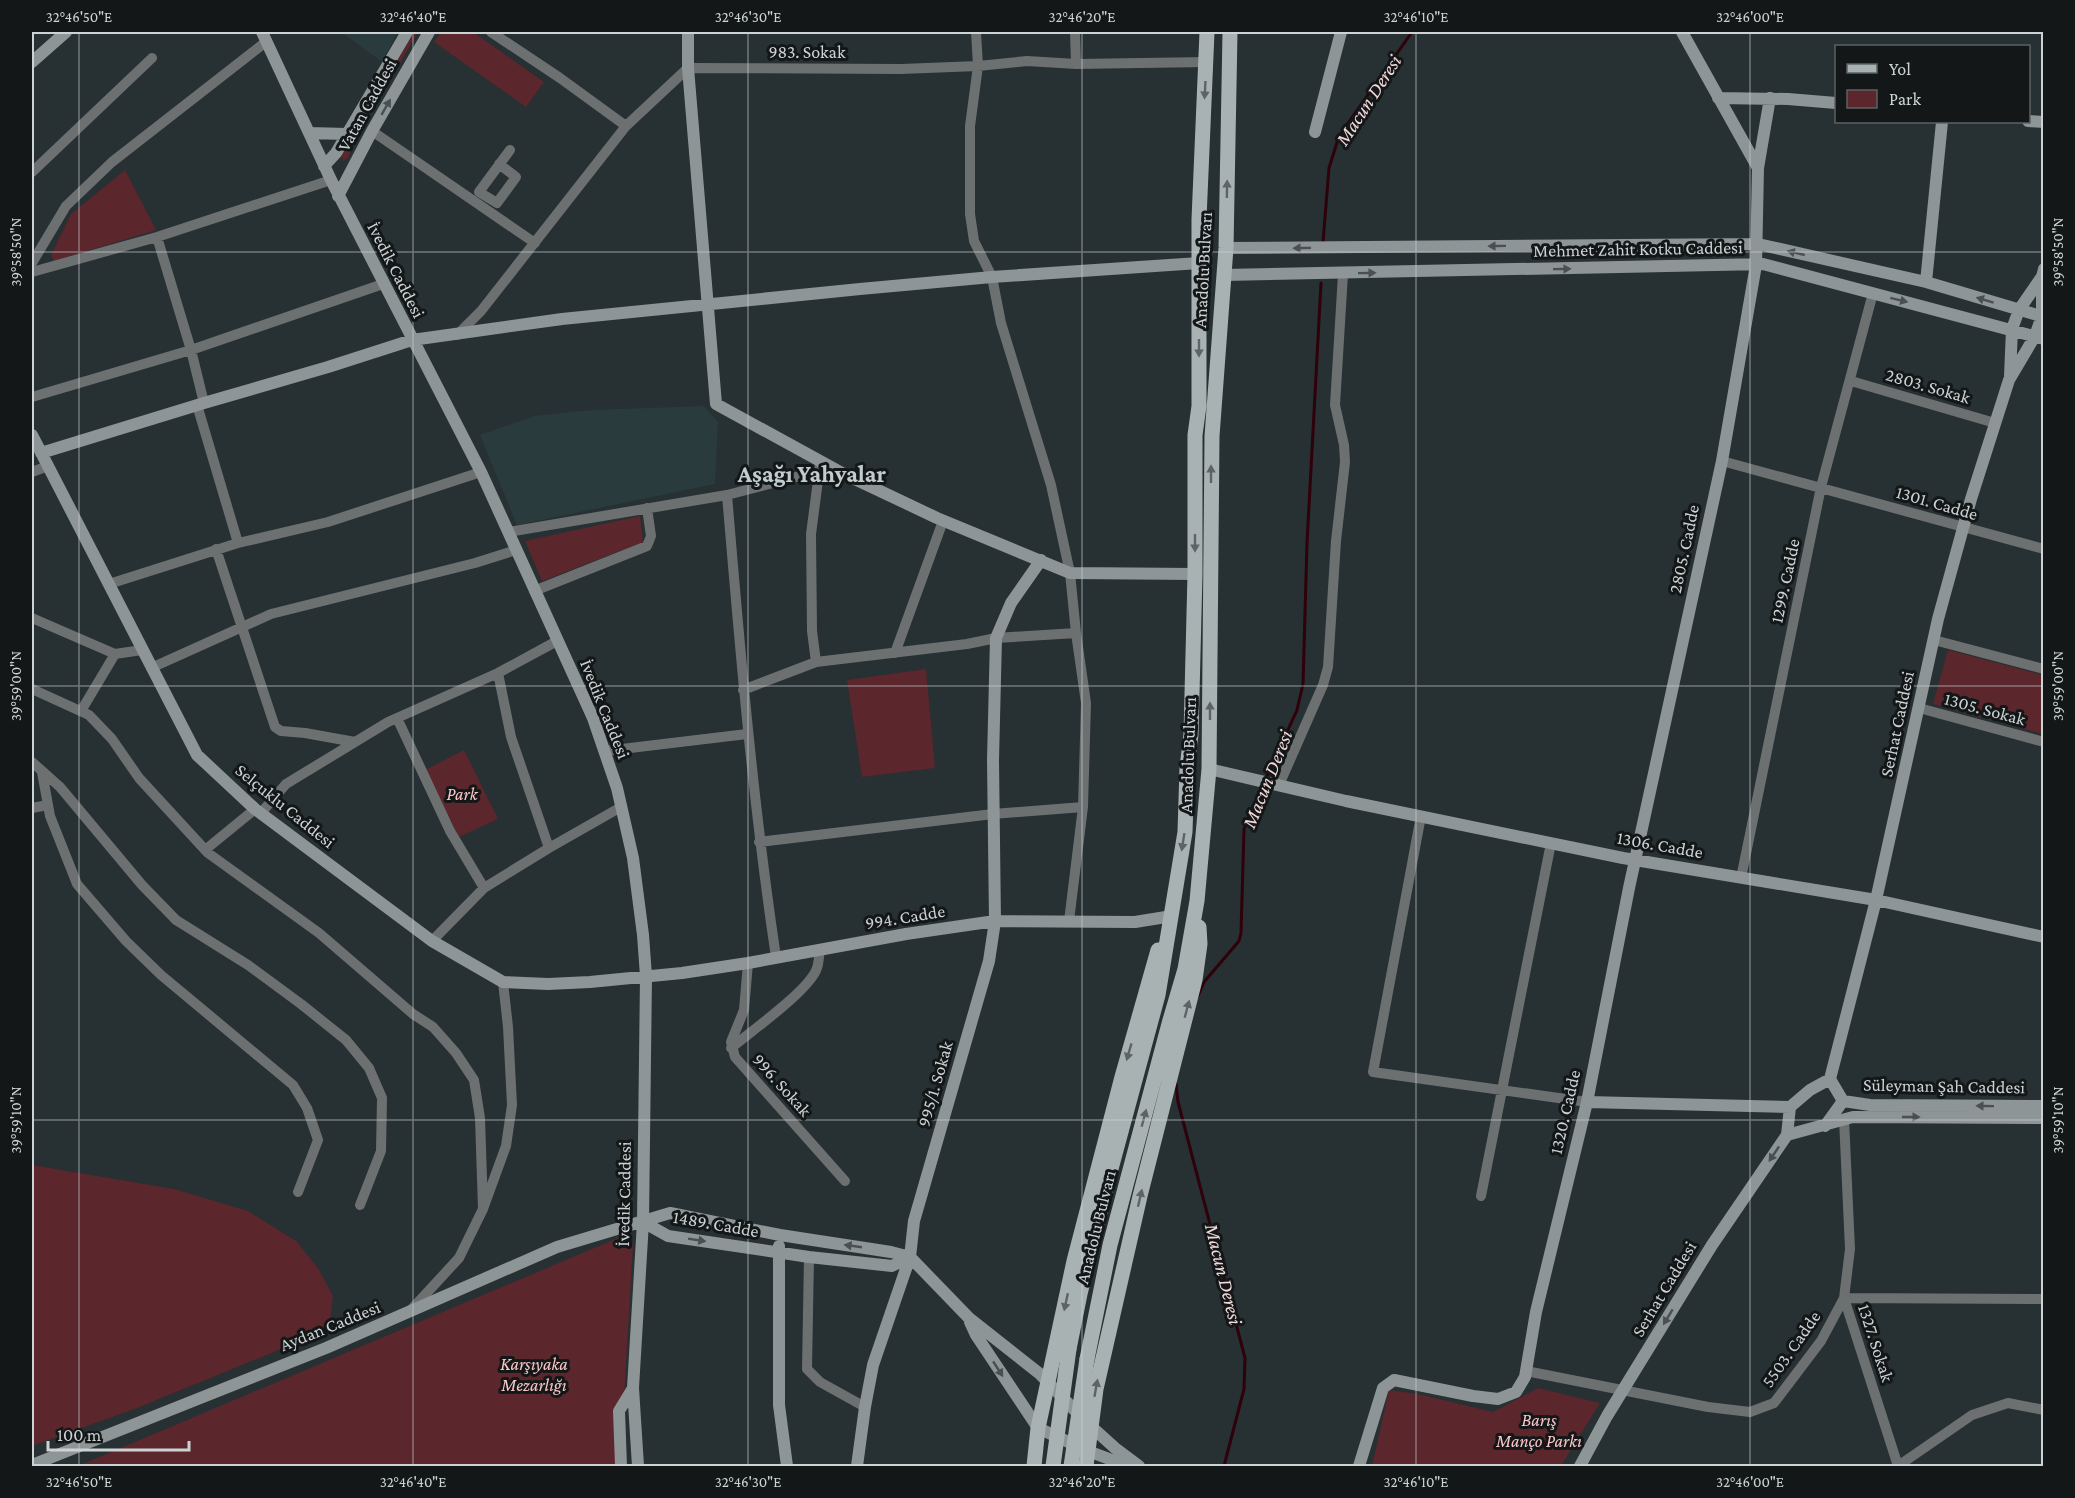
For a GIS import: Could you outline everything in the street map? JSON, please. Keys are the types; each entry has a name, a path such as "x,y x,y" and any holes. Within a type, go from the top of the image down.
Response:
{"main road":[{"name":"Anadolu Bulvarı","path":"1053,1467 1069,1349 1080,1294 1105,1191 1158,995 1185,832 1187,768 1191,734 1195,574 1195,435 1199,406 1199,208 1208,32"},
{"name":"Anadolu Bulvarı","path":"1071,1467 1087,1359 1110,1245 1185,969 1197,900 1209,769 1212,436 1226,248 1230,32"},
{"path":"1087,1459 1096,1389 1140,1196 1195,980 1200,944 1197,900"},
{"path":"1034,1467 1038,1428 1074,1261 1155,959 1172,916"}],"street":[{"path":"32,62 66,32"},
{"name":"Vatan Caddesi","path":"324,166 336,153 407,32"},
{"name":"Vatan Caddesi","path":"338,196 372,131 429,32"},
{"path":"491,32 626,126"},
{"path":"688,32 688,68 716,404 820,466 943,521 1071,573 1195,574"},
{"path":"976,32 978,66 970,126 970,214 974,241 992,277 1001,323 1051,485 1071,573 1076,633 1086,703 1083,807 1069,921"},
{"path":"1075,32 1076,64"},
{"path":"1315,132 1341,32"},
{"path":"1682,32 1758,168"},
{"path":"32,263 66,206 112,162 265,36"},
{"name":"İvedik Caddesi","path":"265,36 338,196 480,472 508,532 593,718 621,807 633,858 646,976 643,1222 633,1388 638,1467"},
{"path":"32,172 152,58"},
{"name":"983. Sokak","path":"688,68 901,69 978,66 1027,61 1076,64 1207,62"},
{"path":"457,335 482,311 626,126 688,68"},
{"path":"1718,98 1770,98 1835,103"},
{"name":"2805. Cadde","path":"1635,860 1722,461 1756,265 1758,168 1770,98"},
{"path":"1926,282 1941,123"},
{"path":"372,131 536,243"},
{"name":"Vatan Caddesi","path":"309,133 347,134"},
{"path":"499,164 510,150"},
{"path":"32,272 157,237 331,180"},
{"path":"157,237 191,350 200,404 238,543"},
{"name":"Mehmet Zahit Kotku Caddesi","path":"1226,248 1758,244 1926,282 2043,317"},
{"path":"41,453 200,404 328,368 412,340 562,319 992,277 1199,263"},
{"name":"Mehmet Zahit Kotku Caddesi","path":"1224,275 1763,264 2039,338"},
{"name":"Serhat Caddesi","path":"1830,1079 1876,900 1934,640 1963,528 2009,380 2012,329 2019,310 2043,273"},
{"name":"Serhat Caddesi","path":"2009,380 2039,338 2043,317 2043,273"},
{"path":"1275,784 1323,685 1328,667 1336,541 1345,462 1344,445 1335,405 1342,274"},
{"path":"32,397 191,350 383,284"},
{"name":"1299. Cadde","path":"1741,878 1821,487 1874,293"},
{"name":"2803. Sokak","path":"1851,381 1995,423"},
{"name":"Selçuklu Caddesi","path":"32,435 197,755 258,811 432,941 503,982 559,984 646,976"},
{"name":"1301. Cadde","path":"1722,461 2043,549"},
{"path":"32,472 48,466"},
{"path":"508,532 727,495 820,466"},
{"path":"816,662 812,631 811,534 820,466"},
{"path":"109,584 216,549 328,522 480,472"},
{"path":"727,495 747,734 759,842 776,957"},
{"path":"534,591 644,549 650,544 651,536 647,508"},
{"path":"895,653 943,521"},
{"path":"216,549 275,727 281,731 355,742"},
{"path":"151,668 271,614 475,563 516,550"},
{"path":"996,638 1011,603 1041,560"},
{"path":"32,618 115,654 142,650"},
{"path":"743,690 816,662 967,644 996,638 1076,633"},
{"name":"995/1. Sokak","path":"857,1467 873,1365 910,1257 914,1221 989,961 995,921 993,814 996,638"},
{"path":"1934,640 2043,669"},
{"path":"205,850 258,811 286,784 355,742 397,718 498,673 556,641"},
{"path":"81,711 115,654"},
{"path":"498,673 511,737 549,848"},
{"path":"32,689 89,715 112,739 139,778 205,850 319,933 413,1014 433,1028 456,1053 474,1080 480,1118 483,1209"},
{"name":"1305. Sokak","path":"1918,708 2043,742"},
{"path":"397,718 450,831 484,888"},
{"path":"605,751 747,734"},
{"path":"32,762 60,788 142,885 176,920 248,965 301,1004 346,1040 369,1068 382,1098 381,1151 360,1205"},
{"name":"1306. Cadde","path":"1209,769 1635,860 1876,900 2043,937"},
{"path":"42,772 50,816 77,884 126,942 161,975 293,1085 307,1108 318,1140 298,1192"},
{"path":"32,808 48,805"},
{"path":"432,941 484,888 621,807"},
{"path":"759,842 993,814 1083,807"},
{"path":"1421,816 1373,1072 1587,1102 1790,1107 1810,1090 1830,1079 1843,1101 1825,1126"},
{"path":"1481,1196 1551,843"},
{"name":"1320. Cadde","path":"1526,1371 1536,1312 1587,1102 1635,860"},
{"name":"994. Cadde","path":"646,976 748,963 906,934 995,921 1136,922 1172,916"},
{"path":"731,1048 791,999 812,978 817,968 820,949"},
{"name":"996. Sokak","path":"748,963 744,1010 732,1036 731,1048 735,1057 845,1181"},
{"path":"409,1313 459,1258 483,1209 507,1146 512,1106 503,982"},
{"name":"Süleyman Şah Caddesi","path":"1843,1101 1870,1105 2043,1106"},
{"name":"Serhat Caddesi","path":"1581,1467 1623,1391 1712,1245 1787,1135 1790,1107"},
{"path":"1787,1135 1848,1118"},
{"name":"Süleyman Şah Caddesi","path":"1848,1118 2043,1118"},
{"name":"1327. Sokak","path":"1848,1118 1850,1249 1844,1298 1898,1466"},
{"name":"1489. Cadde","path":"643,1222 670,1213 780,1235 910,1257"},
{"name":"1489. Cadde","path":"643,1222 668,1236 809,1257 892,1266 910,1257"},
{"name":"Aydan Caddesi","path":"32,1465 409,1313 557,1247 643,1222"},
{"path":"780,1235 778,1252 779,1405 787,1467"},
{"path":"809,1257 807,1369 820,1382 865,1407"},
{"path":"910,1257 969,1318 1040,1374 1091,1426 1139,1467"},
{"path":"1844,1298 2043,1299"},
{"name":"5503. Cadde","path":"1526,1371 1708,1407 1750,1412 1774,1402 1821,1341 1844,1298"},
{"path":"969,1318 976,1335 1038,1428 1087,1459 1128,1467"},
{"path":"1359,1467 1380,1396 1383,1389 1394,1380 1498,1399 1516,1392 1526,1371"},
{"path":"621,1467 619,1411 633,1388"},
{"path":"1898,1466 1972,1415 2008,1403 2043,1410"}],"shaded area":[{"path":"341,32 398,32 382,62"},
{"path":"704,406 718,422 715,484 517,525 480,435 534,416 592,410"}],"green space":[{"path":"414,32 418,32 356,138 348,158 343,161 341,155"},
{"path":"441,32 473,32 544,82 526,107 434,42"},
{"path":"125,170 156,230 54,261 51,255 71,214"},
{"path":"640,516 643,542 542,581 525,541"},
{"path":"1948,650 2043,675 2043,734 1933,704"},
{"path":"926,669 935,768 862,777 847,680"},
{"name":"Park","path":"464,750 498,819 459,837 425,770"},
{"path":"32,1165 174,1189 248,1211 296,1241 318,1268 333,1296 330,1321 313,1336 137,1408 32,1446"},
{"name":"Karşıyaka Mezarlığı","path":"625,1235 633,1245 620,1466 78,1466"},
{"name":"Barış Manço Parkı","path":"1538,1388 1600,1403 1561,1466 1372,1466 1389,1390 1418,1394 1493,1412"}],"waterway":[{"name":"Macun Deresi","path":"1323,242 1329,168 1339,136 1412,32"},
{"name":"Macun Deresi","path":"1266,778 1297,710 1303,684 1307,543 1321,283"},
{"name":"Macun Deresi","path":"1198,996 1204,982 1239,941 1244,829 1263,784"},
{"name":"Macun Deresi","path":"1176,1084 1178,1102 1245,1358 1244,1389 1224,1466"}],"district":[{"name":"Aşağı Yahyalar","path":"812,473"}]}
